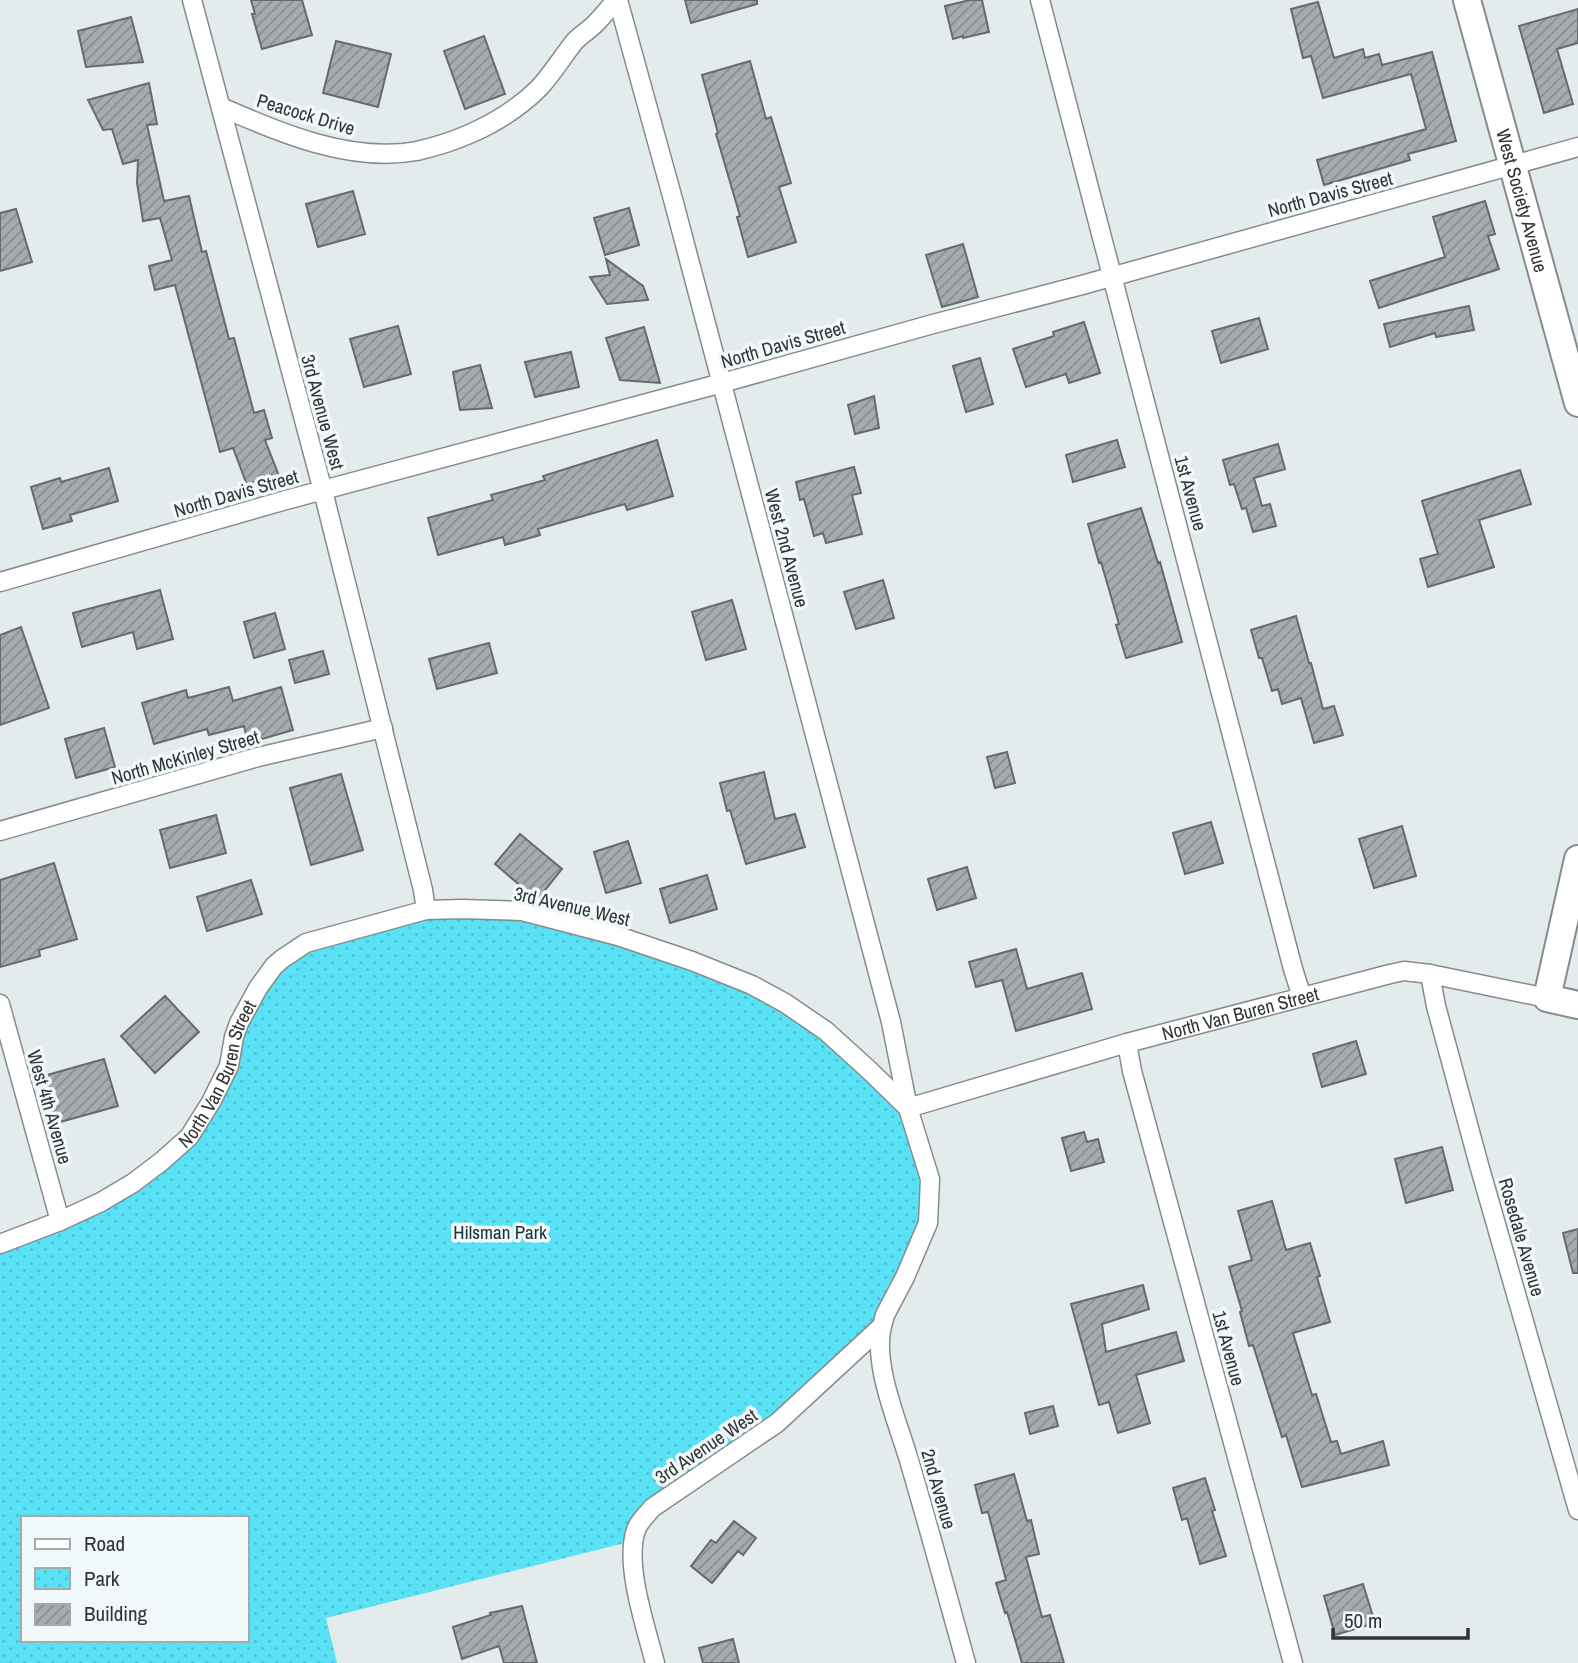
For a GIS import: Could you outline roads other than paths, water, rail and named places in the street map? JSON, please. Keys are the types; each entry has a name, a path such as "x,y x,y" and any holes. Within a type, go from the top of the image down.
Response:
{"street":[{"name":"3rd Avenue West","path":"192,0 323,491 426,909 522,911 618,936 752,985 785,1003 826,1031 908,1108 930,1179 928,1223 883,1326 777,1423 652,1508 641,1521 636,1530 633,1562 638,1597 655,1663"},
{"name":"Peacock Drive","path":"221,107 265,126 329,147 385,153 414,151 445,144 480,129 513,110 531,95 577,38 617,0"},
{"name":"West 2nd Avenue","path":"617,0 722,383 891,1022 908,1108"},
{"name":"1st Avenue","path":"1040,0 1302,997"},
{"name":"West Society Avenue","path":"1467,0 1578,403"},
{"name":"North Davis Street","path":"0,582 286,500 1578,147"},
{"name":"North McKinley Street","path":"0,831 258,757 383,728"},
{"path":"1547,998 1578,859"},
{"name":"North Van Buren Street","path":"0,1244 102,1202 133,1183 188,1137 211,1102 229,1066 234,1037 258,988 282,959 306,943 426,909"},
{"name":"North Van Buren Street","path":"908,1108 1127,1043 1404,971 1578,1005"},
{"name":"Rosedale Avenue","path":"1430,974 1436,1006 1479,1165 1578,1510"},
{"name":"West 4th Avenue","path":"0,1004 60,1221"},
{"name":"1st Avenue","path":"1127,1043 1135,1084 1293,1663"},
{"name":"2nd Avenue","path":"883,1326 880,1352 884,1380 966,1663"}],"park label":[{"name":"Hilsman Park","path":"500,1232"}]}
